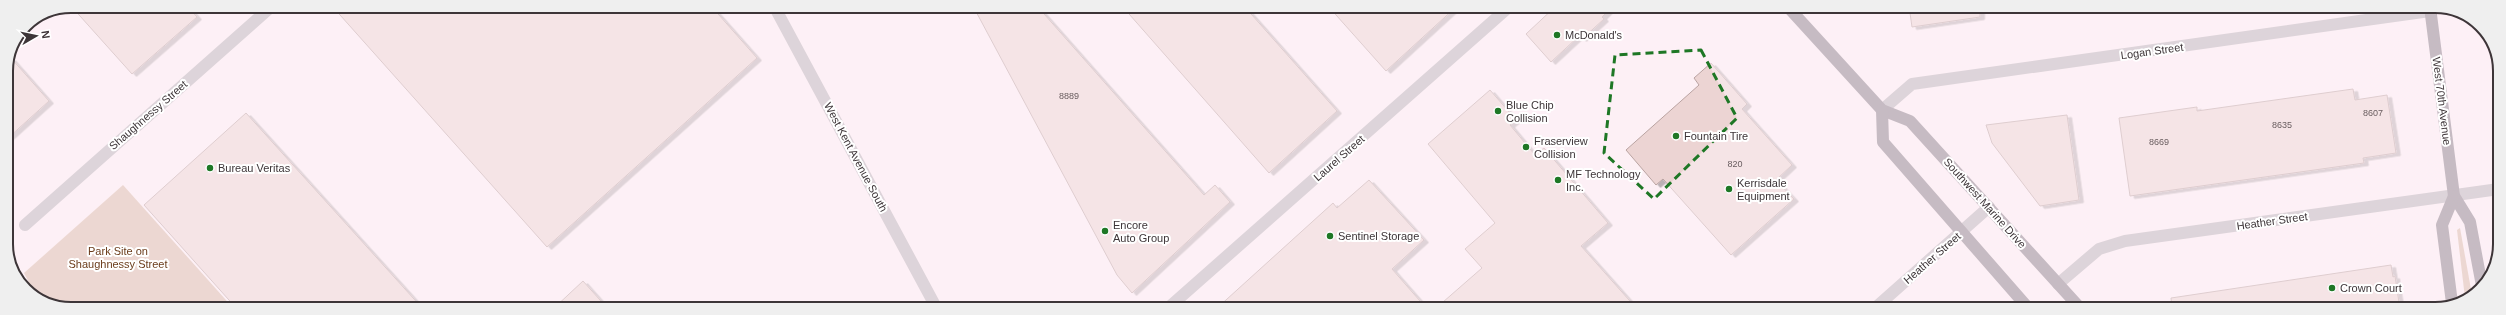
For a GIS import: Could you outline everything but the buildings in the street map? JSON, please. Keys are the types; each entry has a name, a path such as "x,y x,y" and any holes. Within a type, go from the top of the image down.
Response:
{"main road":[{"name":"Southwest Marine Drive","path":"1793,13 1882,110 1910,121 2075,302"},
{"name":"West 70th Avenue","path":"2431,13 2454,196 2470,222 2481,279"},
{"path":"1882,110 1884,142 2023,302"},
{"name":"West 70th Avenue","path":"2452,299 2442,225 2454,196"}],"street":[{"name":"Shaughnessy Street","path":"25,225 264,13"},
{"name":"West Kent Avenue South","path":"778,13 932,302"},
{"name":"Laurel Street","path":"1175,302 1502,13"},
{"name":"Logan Street","path":"1882,110 1912,84 2402,13"},
{"name":"Heather Street","path":"2058,284 2099,249 2125,241 2493,190"},
{"name":"Heather Street","path":"1882,302 1989,208"}],"highlighted area":[{"path":"1701,50 1737,118 1654,199 1604,153 1615,55"}],"green space":[{"name":"Park Site on Shaughnessy Street","path":"123,185 228,302 67,302 49,298 33,288 24,273"},
{"path":"2460,228 2471,289 2464,294 2457,230"}],"place":[{"name":"McDonald's","path":"1557,35"},
{"name":"Blue Chip Collision","path":"1498,111"},
{"name":"Fountain Tire","path":"1676,136"},
{"name":"Fraserview Collision","path":"1526,147"},
{"name":"Bureau Veritas","path":"210,168"},
{"name":"MF Technology Inc.","path":"1558,180"},
{"name":"Kerrisdale Equipment","path":"1729,189"},
{"name":"Encore Auto Group","path":"1105,231"},
{"name":"Sentinel Storage","path":"1330,236"},
{"name":"Crown Court","path":"2332,288"}]}
